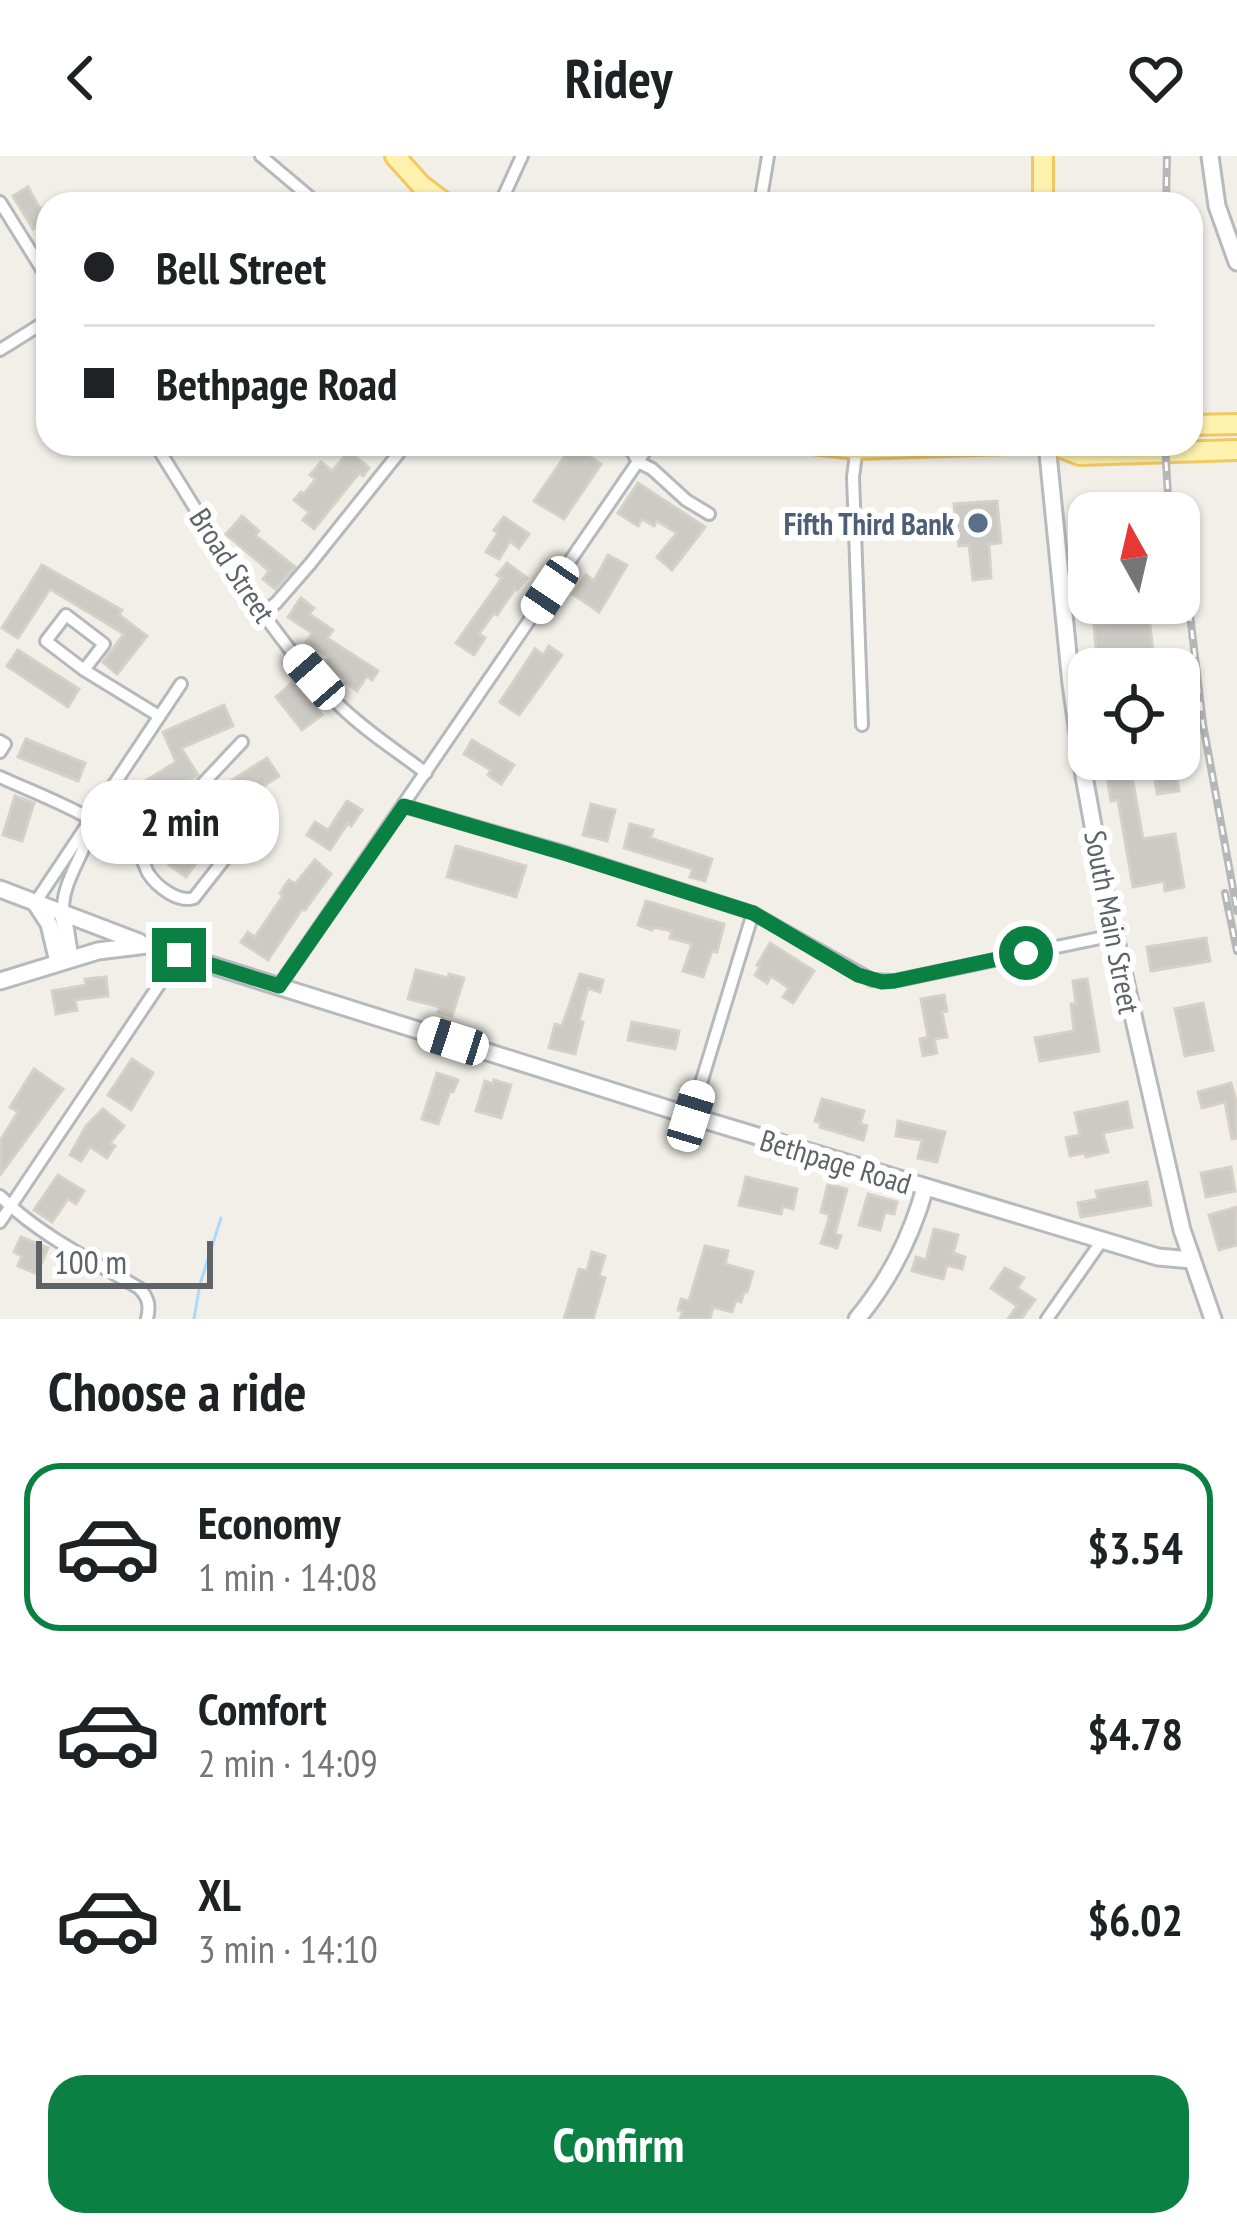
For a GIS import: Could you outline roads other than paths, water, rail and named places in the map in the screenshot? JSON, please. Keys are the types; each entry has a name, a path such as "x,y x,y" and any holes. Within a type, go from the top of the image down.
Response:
{"main road":[{"path":"394,156 430,192"},
{"path":"1043,156 1043,192"},
{"path":"1210,156 1217,206 1237,262"},
{"path":"1203,424 1237,424"},
{"path":"1203,451 1237,450"},
{"name":"South Main Street","path":"1050,456 1071,684 1114,935 1160,1139 1192,1260 1214,1319"},
{"path":"0,889 147,945"},
{"path":"35,902 64,960"},
{"path":"63,914 64,960"},
{"name":"Bethpage Road","path":"0,981 64,960 147,945 925,1188 1157,1257 1192,1260"},
{"path":"857,1319 899,1260 925,1188"}],"street":[{"path":"261,156 304,192"},
{"path":"506,192 522,156"},
{"path":"762,192 768,156"},
{"path":"0,202 36,259"},
{"path":"0,350 36,328"},
{"name":"Broad Street","path":"163,456 290,650 338,704 426,773"},
{"path":"264,612 310,564 396,456"},
{"path":"635,456 686,500 710,514"},
{"path":"279,986 642,456"},
{"path":"856,456 862,725"},
{"path":"84,670 104,644 66,615 46,641 84,670 159,716"},
{"path":"35,902 181,684"},
{"path":"0,742 5,744 0,752"},
{"path":"142,859 242,742"},
{"path":"0,777 92,818 142,859 154,881 179,899 194,898 241,838"},
{"path":"404,806 753,913 858,975 882,982 1114,935"},
{"path":"63,914 64,888 89,840 92,818"},
{"path":"691,1116 753,913"},
{"path":"0,1222 179,955"},
{"path":"0,1196 76,1252 139,1288 147,1296 147,1319"},
{"path":"1047,1319 1103,1240"}],"waterway":[{"path":"194,1319 221,1218"}],"railway":[{"path":"1166,192 1167,156"},
{"path":"1166,456 1168,492"},
{"path":"1191,624 1203,724 1237,911"},
{"path":"1225,893 1237,951"}],"place":[{"name":"Fifth Third Bank","path":"978,523"}]}
